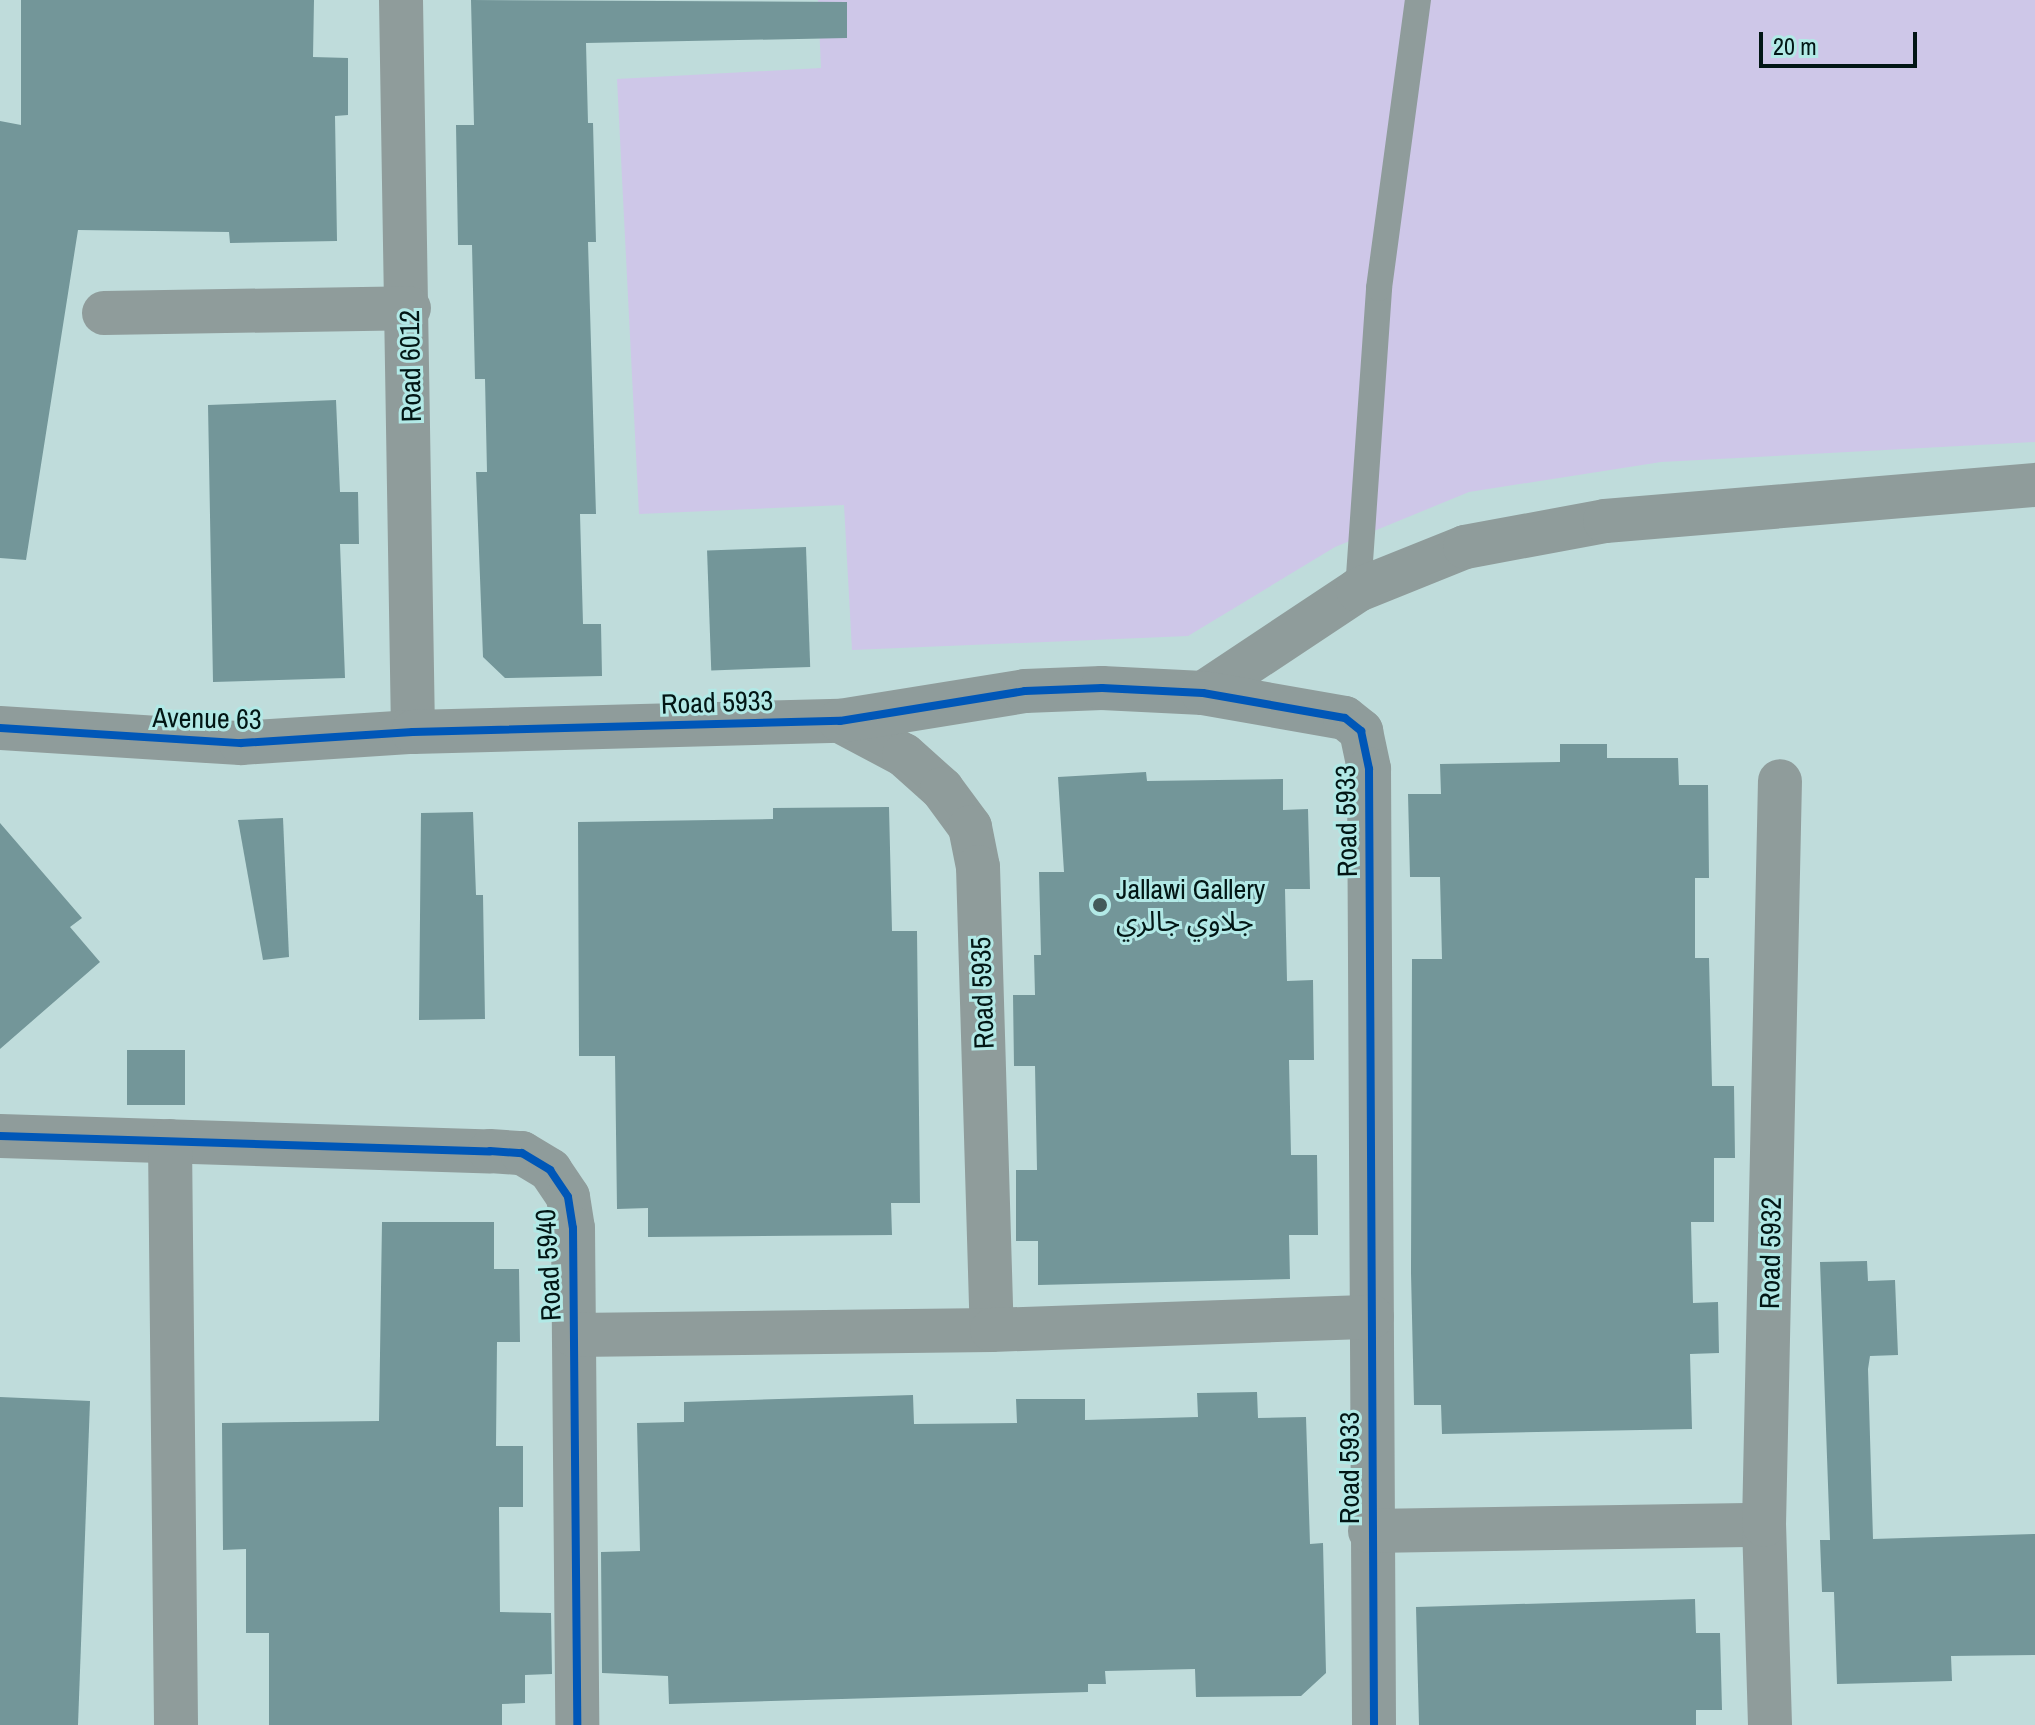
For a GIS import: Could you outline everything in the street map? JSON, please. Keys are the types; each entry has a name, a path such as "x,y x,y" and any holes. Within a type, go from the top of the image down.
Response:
{"street":[{"name":"Road 6012","path":"401,0 409,308 413,732"},
{"path":"104,313 409,308"},
{"path":"1203,693 1358,590 1465,547 1605,521 2035,485"},
{"name":"Road 5933","path":"413,732 840,721 1025,691 1203,693 1345,718 1361,731 1367,748 1372,1317 1370,1531 1374,1725"},
{"name":"Road 5935","path":"840,721 904,755 942,789 970,827 978,867 992,1330"},
{"name":"Avenue 63","path":"0,728 241,743 413,732"},
{"name":"Road 5932","path":"1770,1725 1764,1525 1780,781"},
{"name":"Road 5940","path":"0,1136 522,1153 550,1170 568,1197 574,1335 577,1725"},
{"path":"170,1141 176,1725"},
{"path":"574,1335 992,1330 1372,1317"},
{"path":"1370,1531 1764,1525"}],"lane":[{"path":"1358,590 1379,288 1418,0"}],"shaded area":[{"path":"818,0 2035,0 2035,442 1661,462 1469,492 1335,547 1188,636 852,650 844,505 639,514 617,79 821,68"}],"building":[{"path":"21,0 314,0 313,57 348,58 348,115 335,116 337,241 230,243 229,232 78,230 26,560 0,558 0,121 21,125"},
{"path":"471,0 847,2 847,38 586,43 588,123 593,123 596,242 588,242 596,514 580,514 583,624 601,624 602,676 505,678 483,657 476,472 487,472 485,379 475,379 472,245 458,245 456,125 474,125"},
{"path":"336,400 340,492 358,492 359,544 340,544 345,678 213,682 208,405"},
{"path":"806,547 810,667 711,670 707,550"},
{"path":"1560,744 1607,744 1607,758 1678,758 1679,785 1708,785 1709,878 1695,878 1695,958 1709,958 1712,1086 1734,1086 1735,1158 1714,1158 1714,1222 1691,1222 1693,1303 1718,1302 1719,1353 1690,1354 1692,1429 1442,1434 1441,1405 1414,1405 1411,1273 1412,959 1442,959 1440,877 1410,877 1408,794 1441,794 1440,764 1560,762"},
{"path":"1146,772 1147,781 1283,779 1283,810 1308,809 1310,889 1285,889 1287,981 1313,980 1314,1060 1289,1060 1291,1155 1317,1155 1318,1235 1289,1235 1290,1279 1038,1285 1038,1241 1016,1241 1016,1170 1037,1170 1035,1066 1014,1066 1013,995 1035,995 1034,955 1041,955 1039,872 1064,872 1058,777"},
{"path":"889,807 892,931 917,931 920,1203 891,1203 892,1235 648,1237 648,1208 617,1209 615,1056 579,1056 578,822 773,819 773,808"},
{"path":"473,812 476,895 483,895 485,1019 419,1020 421,813"},
{"path":"283,818 289,957 263,960 238,820"},
{"path":"0,823 82,918 70,927 100,962 0,1049"},
{"path":"127,1050 185,1050 185,1105 127,1105"},
{"path":"382,1222 494,1222 494,1269 519,1269 520,1342 497,1342 496,1446 523,1446 523,1507 499,1507 500,1612 551,1613 552,1674 525,1675 525,1703 502,1704 502,1725 269,1725 269,1633 246,1633 246,1549 223,1550 222,1423 379,1421"},
{"path":"1867,1261 1868,1281 1895,1280 1898,1355 1870,1356 1868,1369 1873,1539 2035,1534 2035,1655 1951,1656 1952,1681 1837,1684 1834,1592 1822,1592 1820,1540 1830,1540 1820,1262"},
{"path":"1257,1392 1258,1418 1306,1417 1310,1544 1323,1543 1326,1673 1301,1696 1196,1697 1195,1669 1105,1671 1106,1684 1088,1684 1088,1692 669,1704 668,1676 602,1673 601,1552 640,1551 637,1423 684,1422 684,1402 913,1395 914,1424 1017,1423 1016,1399 1085,1399 1085,1420 1198,1417 1197,1393"},
{"path":"0,1397 90,1401 78,1725 0,1725"},
{"path":"1695,1599 1696,1633 1720,1633 1722,1710 1696,1710 1696,1725 1419,1725 1416,1607"}],"cycle path":[{"path":"0,728 241,743 413,732 840,721 1025,691 1102,688 1203,693 1345,718 1361,731 1369,769 1374,1725"},
{"path":"0,1136 490,1151 522,1153 550,1170 568,1197 573,1228 577,1725"}],"place":[{"name":"Jallawi Gallery جلاوي جالري","path":"1100,905"}]}
